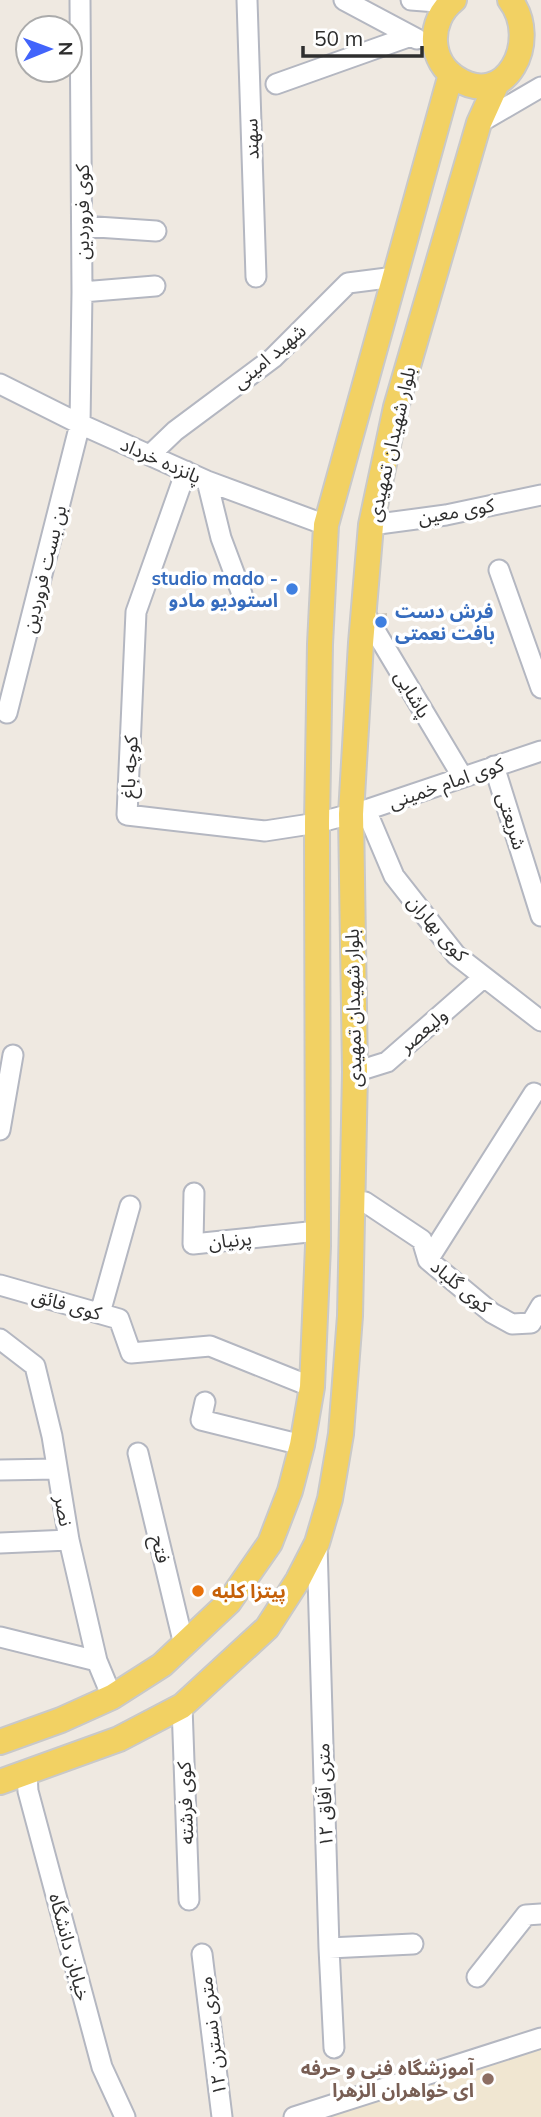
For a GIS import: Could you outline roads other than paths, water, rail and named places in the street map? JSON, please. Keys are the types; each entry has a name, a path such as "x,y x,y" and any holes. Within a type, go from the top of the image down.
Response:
{"main road":[{"path":"452,1 438,20 434,34 436,49 441,63 451,74 473,85 497,83 511,76 521,65 528,50 529,35 526,20 516,2"},
{"name":"بلوار شهیدان تمهیدی","path":"0,1742 61,1720 112,1697 162,1665 229,1602 270,1543 290,1491 302,1445 312,1387 318,1231 317,823 320,644 326,525 451,74"},
{"name":"بلوار شهیدان تمهیدی","path":"8,1778 118,1739 182,1706 267,1629 298,1580 317,1542 330,1499 341,1434 350,1316 364,612 371,525 396,407 479,123 497,83"}],"street":[{"name":"کوی فروردین","path":"80,0 80,424"},
{"name":"سهند","path":"247,0 256,277"},
{"path":"344,0 436,49"},
{"path":"411,0 452,1"},
{"path":"276,84 411,36"},
{"path":"479,123 541,87"},
{"path":"82,226 156,231"},
{"name":"شهید امینی","path":"150,455 175,432 273,358 348,283 395,277"},
{"path":"82,292 155,286"},
{"name":"پانزده خرداد","path":"0,384 80,424 207,481 326,525"},
{"name":"بن بست فروردین","path":"8,713 80,424"},
{"name":"کوچه باغ","path":"186,471 136,612 127,815 265,831 317,823"},
{"path":"207,481 221,538 242,594"},
{"name":"کوی معین","path":"371,525 446,515 541,495"},
{"path":"499,570 541,688"},
{"name":"پاشایی","path":"364,612 462,776"},
{"name":"کوی امام خمینی","path":"317,823 359,812 541,751"},
{"name":"شریعتی","path":"495,766 541,916"},
{"name":"کوی بهاران","path":"359,812 394,876 456,955 541,1021"},
{"name":"ولیعصر","path":"355,1072 387,1062 484,977"},
{"path":"0,1130 13,1055"},
{"path":"428,1260 534,1093"},
{"name":"پرنیان","path":"194,1193 193,1244 318,1231"},
{"name":"کوی گلباد","path":"352,1201 365,1202 422,1240 428,1260 492,1313 512,1324 531,1323 541,1306"},
{"path":"100,1313 130,1206"},
{"name":"کوی فائق","path":"0,1285 119,1319 131,1353 209,1346 312,1387"},
{"name":"نصر","path":"0,1339 35,1366 52,1436 69,1541 97,1661 112,1697"},
{"path":"205,1402 201,1420 302,1445"},
{"name":"فتح","path":"138,1453 184,1645"},
{"path":"0,1470 57,1469"},
{"path":"0,1543 69,1541"},
{"name":"۱۲ متری آفاق","path":"317,1542 334,2048"},
{"path":"0,1637 97,1661"},
{"name":"کوی فرشته","path":"182,1706 189,1900"},
{"name":"خیابان دانشگاه","path":"8,1778 28,1791 102,2067 125,2117"},
{"path":"477,1977 526,1915 541,1914"},
{"path":"329,1948 413,1944"},
{"name":"۱۲ متری نسترن","path":"202,1954 222,2117"},
{"path":"295,2117 541,2038"}],"place":[{"name":"studio mado - استودیو مادو","path":"292,589"},
{"name":"فرش دست بافت نعمتی","path":"381,622"},
{"name":"پیتزا کلبه","path":"198,1591"},
{"name":"آموزشگاه فنی و حرفه ای خواهران الزهرا","path":"488,2079"}]}
